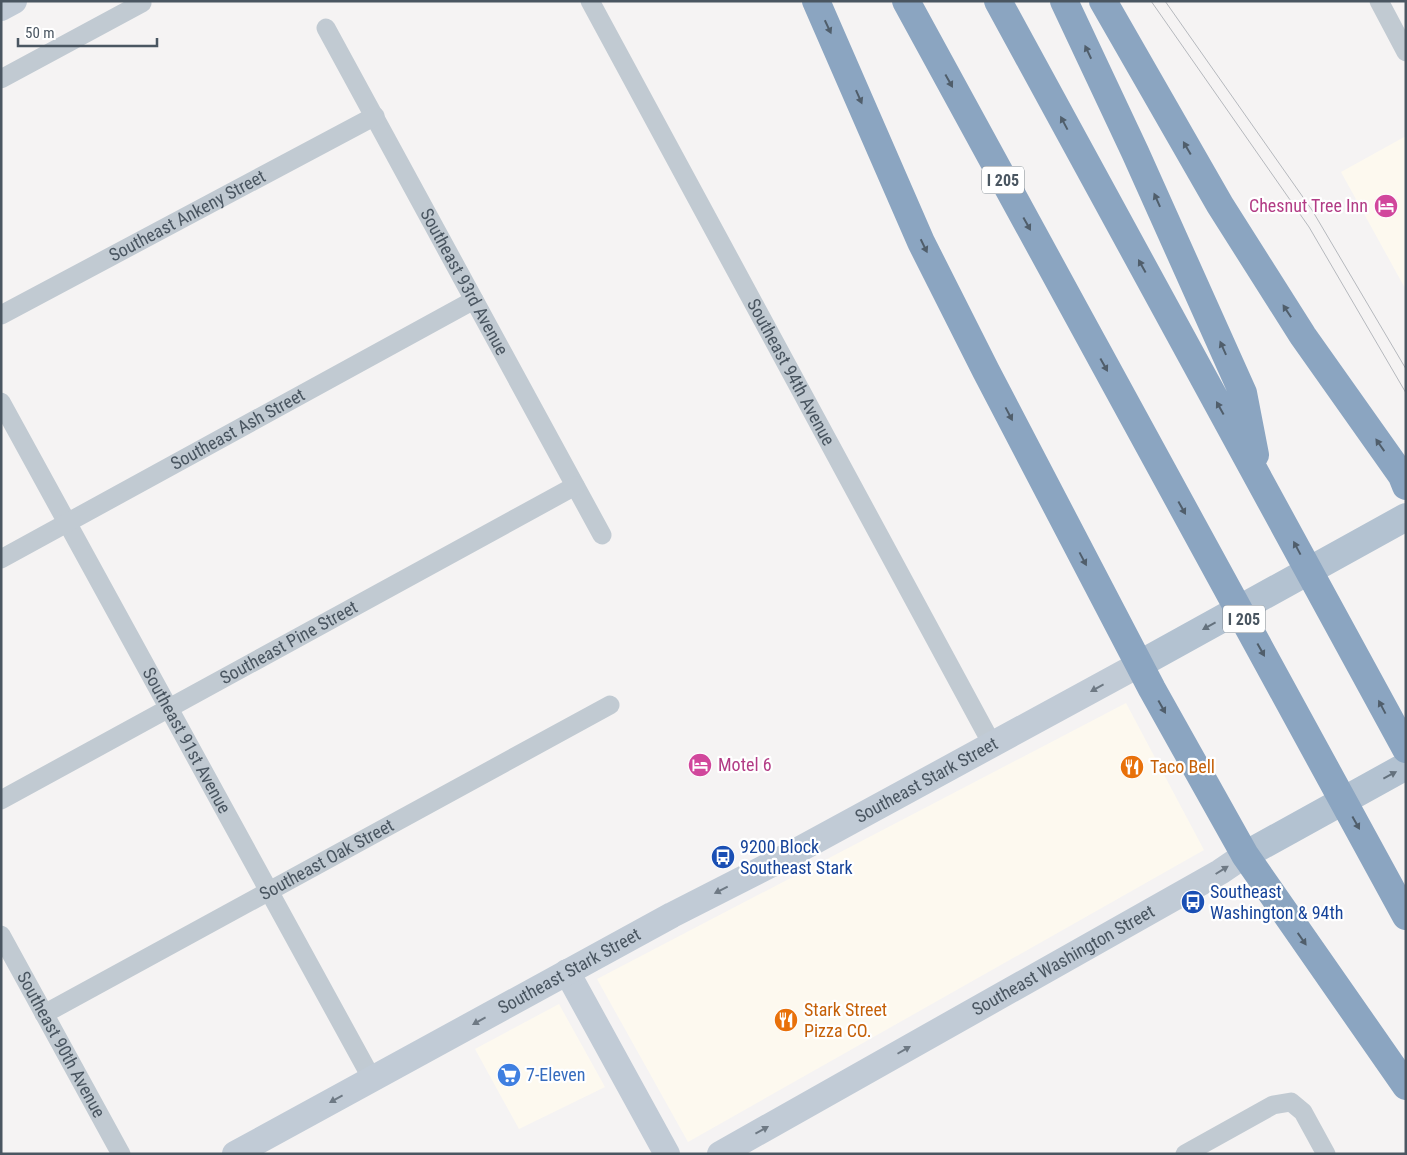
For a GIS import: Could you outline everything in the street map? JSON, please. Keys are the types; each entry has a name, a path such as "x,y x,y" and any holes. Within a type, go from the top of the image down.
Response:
{"highway":[{"path":"816,1 921,242 986,371 1140,664 1245,855 1406,1086"},
{"path":"891,1 926,38"},
{"name":"I 205","path":"906,1 1406,916"},
{"path":"998,1 1406,749"},
{"path":"1064,1 1135,152 1243,393 1260,482"},
{"path":"1103,1 1220,205 1304,336 1402,476 1406,486"}],"main road":[{"path":"1,8 14,1"},
{"name":"Southeast Stark Street","path":"235,1154 1140,664 1406,517"},
{"name":"Southeast Washington Street","path":"720,1154 1220,872 1286,831 1406,766"},
{"path":"568,972 666,1154"}],"street":[{"name":"Southeast 94th Avenue","path":"590,1 992,744"},
{"path":"1379,1 1401,30 1406,52"},
{"path":"1,80 142,3"},
{"name":"Southeast 93rd Avenue","path":"326,28 602,535"},
{"name":"Southeast Ankeny Street","path":"1,315 375,116"},
{"name":"Southeast Ash Street","path":"1,559 474,300"},
{"name":"Southeast 91st Avenue","path":"1,402 372,1079"},
{"name":"Southeast Pine Street","path":"1,800 576,486"},
{"name":"Southeast Oak Street","path":"44,1014 610,705"},
{"name":"Southeast 90th Avenue","path":"1,935 121,1154"},
{"path":"1186,1154 1273,1105 1291,1102 1303,1112 1326,1154"}],"shaded area":[{"path":"1406,136 1406,290 1341,172"},
{"path":"1126,703 1204,850 688,1142 597,979"},
{"path":"559,1004 605,1087 519,1129 475,1049"}],"tram line":[{"path":"1151,1 1309,227 1406,393"},
{"path":"1165,1 1312,210 1406,369"}],"place":[{"name":"Chesnut Tree Inn","path":"1386,206"},
{"name":"Motel 6","path":"700,765"},
{"name":"Taco Bell","path":"1132,767"},
{"name":"9200 Block Southeast Stark","path":"723,857"},
{"name":"Southeast Washington & 94th","path":"1193,902"},
{"name":"Stark Street Pizza CO.","path":"786,1020"},
{"name":"7-Eleven","path":"509,1075"}]}
